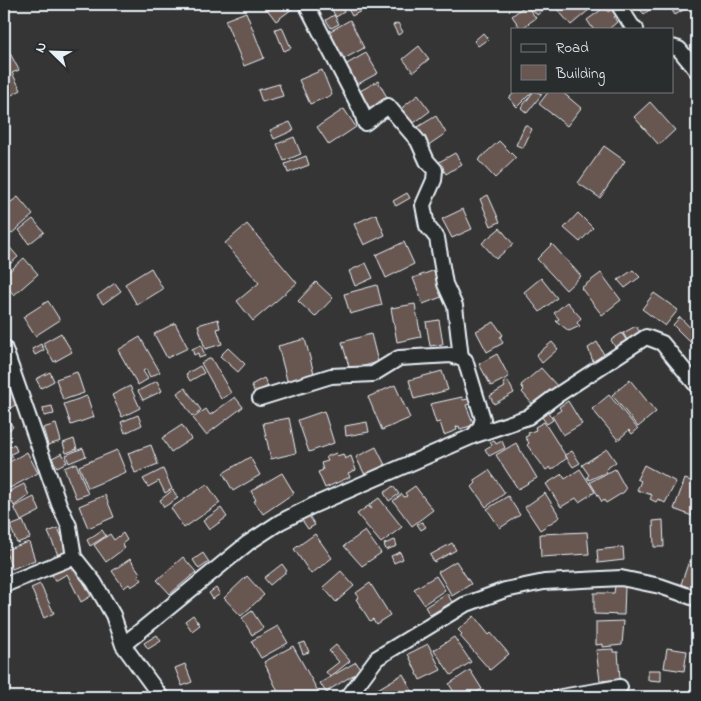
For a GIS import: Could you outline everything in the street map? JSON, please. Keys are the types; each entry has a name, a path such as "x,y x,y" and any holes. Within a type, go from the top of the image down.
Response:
{"street":[{"path":"306,4 361,110 364,123 388,106 418,141 427,161 434,170 434,180 423,205 427,226 437,238 445,284 455,306 461,358"},
{"path":"618,4 635,28"},
{"path":"674,48 679,49 697,71"},
{"path":"123,644 248,543 280,522 312,506 473,436 528,417 556,396 646,337 662,343 697,386"},
{"path":"4,347 59,504 69,526 74,557 94,582 113,615 123,644 161,697"},
{"path":"260,398 331,376 373,374 399,358 451,355 465,360 483,419 480,428 473,436"},
{"path":"4,585 74,557"},
{"path":"348,697 377,658 464,605 505,590 544,582 621,578 660,586 697,599"},
{"path":"561,697 620,687"}],"building":[{"path":"263,4 288,4 292,9 276,21"},
{"path":"340,4 344,12 336,17 331,8"},
{"path":"357,4 374,4 352,16 348,9"},
{"path":"428,4 442,4 433,11"},
{"path":"528,4 544,4 546,8 537,15"},
{"path":"559,4 596,4 571,25 555,7"},
{"path":"640,4 657,4 644,14 637,6"},
{"path":"668,4 693,4 675,15"},
{"path":"526,5 536,18 520,28 512,16"},
{"path":"605,7 608,12 612,9 617,15 614,17 617,22 610,28 592,28 587,20"},
{"path":"246,12 264,58 244,66 225,20"},
{"path":"334,15 339,24 331,28 326,20"},
{"path":"350,20 364,48 340,61 325,34"},
{"path":"398,23 403,32 398,35 393,25"},
{"path":"282,27 291,48 284,51 275,29"},
{"path":"483,33 488,39 478,46 474,41"},
{"path":"5,44 19,70 12,73 21,90 8,97 4,89"},
{"path":"419,46 429,59 413,72 403,59"},
{"path":"366,53 378,73 356,85 345,65"},
{"path":"322,70 332,95 310,104 299,80"},
{"path":"378,81 389,101 372,111 368,105 366,106 360,96 363,94 360,91"},
{"path":"279,84 283,96 262,102 258,90"},
{"path":"515,92 532,92 517,107 509,98"},
{"path":"533,92 542,94 527,113 521,108"},
{"path":"548,92 562,92 581,108 567,126 539,104"},
{"path":"418,95 430,111 410,126 398,111"},
{"path":"650,102 675,130 659,145 634,117"},
{"path":"344,109 356,127 329,145 317,127"},
{"path":"436,116 446,133 427,146 416,128"},
{"path":"290,122 294,130 274,139 270,130"},
{"path":"525,125 532,129 523,148 516,145"},
{"path":"294,137 301,154 284,161 277,144"},
{"path":"499,141 516,158 495,178 478,160"},
{"path":"604,146 625,161 600,198 578,183"},
{"path":"455,153 462,164 446,174 439,162"},
{"path":"306,156 309,165 288,173 285,164"},
{"path":"407,193 410,198 396,206 393,201"},
{"path":"488,195 500,222 491,226 480,199"},
{"path":"18,197 33,215 11,234 4,226 4,209 8,205 5,202 8,199 11,202"},
{"path":"463,209 472,229 452,238 442,219"},
{"path":"578,213 593,228 580,242 564,228"},
{"path":"376,214 385,235 364,245 354,224"},
{"path":"33,219 44,232 29,244 19,230"},
{"path":"247,224 297,283 253,321 237,301 259,283 225,243"},
{"path":"500,228 513,244 496,259 482,243"},
{"path":"404,242 414,264 386,278 376,255"},
{"path":"6,243 18,257 4,269 4,244"},
{"path":"552,244 581,276 566,290 537,259"},
{"path":"24,258 38,274 14,295 4,283 4,276"},
{"path":"366,263 373,278 355,286 349,271"},
{"path":"151,268 163,289 137,305 125,284"},
{"path":"435,270 444,296 423,304 413,278"},
{"path":"633,270 640,277 625,288 618,280"},
{"path":"601,273 621,300 602,315 581,288"},
{"path":"541,278 557,298 540,312 524,292"},
{"path":"316,282 333,298 315,317 298,301"},
{"path":"115,283 121,291 103,304 97,296"},
{"path":"377,285 382,305 350,314 344,294"},
{"path":"654,293 678,310 665,326 642,309"},
{"path":"48,301 60,320 35,336 23,317"},
{"path":"567,302 581,318 577,323 580,326 569,331 556,321 559,319 554,313"},
{"path":"415,304 421,337 397,342 391,308"},
{"path":"680,317 697,335 691,343 673,325"},
{"path":"218,319 220,328 217,329 222,344 205,349 198,325"},
{"path":"439,320 443,344 430,346 426,322"},
{"path":"494,322 503,335 500,337 503,343 487,352 476,331"},
{"path":"175,323 188,348 167,358 154,334"},
{"path":"636,326 643,337 630,345 623,333"},
{"path":"61,333 72,352 54,362 43,343"},
{"path":"622,333 629,345 618,352 611,340"},
{"path":"371,334 378,362 350,370 342,342"},
{"path":"140,337 160,372 150,377 146,369 143,371 148,379 138,385 118,350"},
{"path":"305,339 315,377 288,384 278,346"},
{"path":"552,342 558,349 542,363 536,355"},
{"path":"597,342 607,360 595,367 588,348"},
{"path":"41,344 44,350 35,355 32,349"},
{"path":"201,345 205,356 199,358 198,353 194,355 192,349"},
{"path":"228,348 245,364 238,372 220,356"},
{"path":"497,354 509,377 491,386 479,364"},
{"path":"211,358 231,393 221,399 201,363"},
{"path":"200,366 204,373 190,381 186,374"},
{"path":"541,368 558,387 535,407 522,392 524,390 521,385"},
{"path":"442,371 448,390 414,399 409,380"},
{"path":"50,372 54,381 41,388 36,379"},
{"path":"77,372 84,393 63,400 56,379"},
{"path":"264,378 268,386 255,393 251,385"},
{"path":"630,380 656,412 638,427 612,395"},
{"path":"157,381 162,391 143,400 138,391"},
{"path":"508,381 514,393 494,404 490,396 505,387 503,383"},
{"path":"4,384 19,402 8,410 4,404"},
{"path":"395,385 410,418 382,430 368,397"},
{"path":"130,386 140,408 122,417 112,395"},
{"path":"185,388 201,410 192,416 177,393"},
{"path":"609,395 638,429 632,434 629,430 618,440 592,409"},
{"path":"87,396 94,417 71,425 64,404"},
{"path":"235,397 243,407 206,435 193,418 206,409 210,415"},
{"path":"462,397 463,400 468,399 470,404 466,405 474,425 460,429 459,426 456,427 457,430 444,435 440,422 436,423 430,404"},
{"path":"568,401 582,424 563,435 552,416 561,410 559,407"},
{"path":"52,406 54,414 44,416 43,408"},
{"path":"324,411 334,443 309,452 298,420"},
{"path":"548,412 553,420 547,424 541,416"},
{"path":"4,413 13,427 4,433"},
{"path":"138,415 142,425 125,433 121,422"},
{"path":"289,418 296,453 271,459 263,423"},
{"path":"697,419 697,436 691,433"},
{"path":"367,422 369,432 346,436 345,426"},
{"path":"544,422 567,458 552,470 550,467 546,470 527,445 529,443 525,437 529,435 528,433 536,430 535,427"},
{"path":"56,424 61,441 48,445 43,428"},
{"path":"182,425 191,439 171,452 162,438"},
{"path":"74,439 77,449 66,453 63,443"},
{"path":"494,440 496,444 502,441 505,448 489,456 485,449 492,445 490,442"},
{"path":"516,443 537,478 518,489 496,455"},
{"path":"14,444 17,451 11,454 13,457 8,460 4,450"},
{"path":"151,445 158,464 135,473 128,453"},
{"path":"376,447 385,465 365,475 356,457"},
{"path":"83,448 86,456 69,463 66,455"},
{"path":"607,449 616,462 606,469 607,472 589,480 587,477 589,475 582,465"},
{"path":"117,450 126,472 88,488 79,466"},
{"path":"572,451 580,463 573,467 565,455"},
{"path":"27,452 38,473 10,488 4,479 4,465"},
{"path":"62,453 67,462 57,467 52,458"},
{"path":"336,453 337,456 343,454 345,459 351,456 356,470 348,473 350,477 325,488 318,472 323,470 321,463 328,461 326,457"},
{"path":"250,457 260,475 233,491 223,473"},
{"path":"76,463 88,494 76,498 64,468"},
{"path":"644,465 676,482 665,503 658,499 656,502 650,499 652,495 637,490 641,481 637,479"},
{"path":"163,469 172,489 165,493 159,481 148,487 143,479"},
{"path":"580,469 595,492 579,502 576,498 561,507 546,484 562,474 565,479"},
{"path":"615,469 626,489 606,503 604,500 602,502 590,482"},
{"path":"489,470 505,493 486,507 472,487 476,483 474,480"},
{"path":"282,473 294,493 263,514 254,501 256,500 251,491"},
{"path":"685,479 697,483 697,501 692,516 674,509"},
{"path":"24,484 29,495 14,506 12,502 9,504 4,494"},
{"path":"207,484 220,503 184,528 171,508"},
{"path":"393,486 399,494 389,501 384,493"},
{"path":"415,486 433,510 412,526 393,501 402,494 404,497 407,496 405,493"},
{"path":"173,490 178,498 164,507 160,500"},
{"path":"545,493 560,517 540,530 525,507"},
{"path":"105,495 114,517 88,528 79,506"},
{"path":"508,496 520,515 500,528 487,509"},
{"path":"34,497 40,511 21,521 14,507"},
{"path":"379,498 402,527 381,543 357,514 368,506 372,509 369,505"},
{"path":"221,508 227,517 209,530 203,521"},
{"path":"309,516 315,525 308,529 302,520"},
{"path":"663,520 664,547 654,547 653,521"},
{"path":"23,521 30,538 17,543 10,526"},
{"path":"422,522 426,527 421,530 417,524"},
{"path":"58,528 68,551 58,555 48,532"},
{"path":"102,530 106,536 90,546 87,540"},
{"path":"365,531 381,553 362,566 344,546"},
{"path":"587,532 589,554 541,557 540,534"},
{"path":"123,533 127,540 122,544 125,548 106,562 94,545 110,534 114,540"},
{"path":"315,534 332,558 311,574 294,549"},
{"path":"395,540 397,546 386,550 384,544"},
{"path":"29,542 35,560 12,569 5,550"},
{"path":"452,543 456,550 434,562 430,555"},
{"path":"623,547 624,560 598,563 597,550"},
{"path":"400,552 403,559 394,563 391,556"},
{"path":"203,553 209,562 199,569 193,560"},
{"path":"183,557 196,572 170,594 157,580"},
{"path":"130,559 140,573 138,575 142,580 131,587 129,584 124,588 112,571"},
{"path":"72,561 91,596 81,602 67,574 55,581 51,572"},
{"path":"456,561 471,584 452,596 438,572"},
{"path":"689,561 697,564 697,592 680,587"},
{"path":"282,564 287,571 270,585 264,578"},
{"path":"341,571 354,586 336,602 323,587"},
{"path":"247,576 264,595 241,616 224,598"},
{"path":"436,576 445,590 424,604 414,589"},
{"path":"370,583 390,615 376,624 373,619 370,621 356,599 359,597 356,593"},
{"path":"40,584 54,613 44,618 31,588"},
{"path":"615,586 625,586 624,615 594,614 594,593 614,593"},
{"path":"216,588 220,594 213,599 209,593"},
{"path":"447,593 452,602 430,615 425,607"},
{"path":"252,611 263,628 252,635 242,618"},
{"path":"193,615 200,625 192,631 185,621"},
{"path":"474,616 489,635 491,633 509,654 490,670 460,636 462,634 458,630"},
{"path":"624,621 622,645 603,647 603,644 596,645 596,622"},
{"path":"278,626 288,643 261,658 251,641"},
{"path":"157,635 161,641 148,649 144,643"},
{"path":"454,637 471,662 451,675 434,650"},
{"path":"305,642 309,652 303,654 299,644"},
{"path":"428,644 441,670 420,680 408,654"},
{"path":"336,645 350,661 330,677 326,672 339,662 329,651"},
{"path":"293,646 319,693 312,697 284,697 282,693 279,694 264,662"},
{"path":"667,648 687,651 684,671 664,668"},
{"path":"613,649 613,652 618,652 620,679 600,681 596,650"},
{"path":"356,662 361,670 329,690 327,694 320,683"},
{"path":"185,664 192,682 182,686 175,668"},
{"path":"470,670 482,689 469,697 457,697 449,684"},
{"path":"648,670 661,670 661,681 648,680"},
{"path":"403,674 414,695 410,697 364,697"}]}
